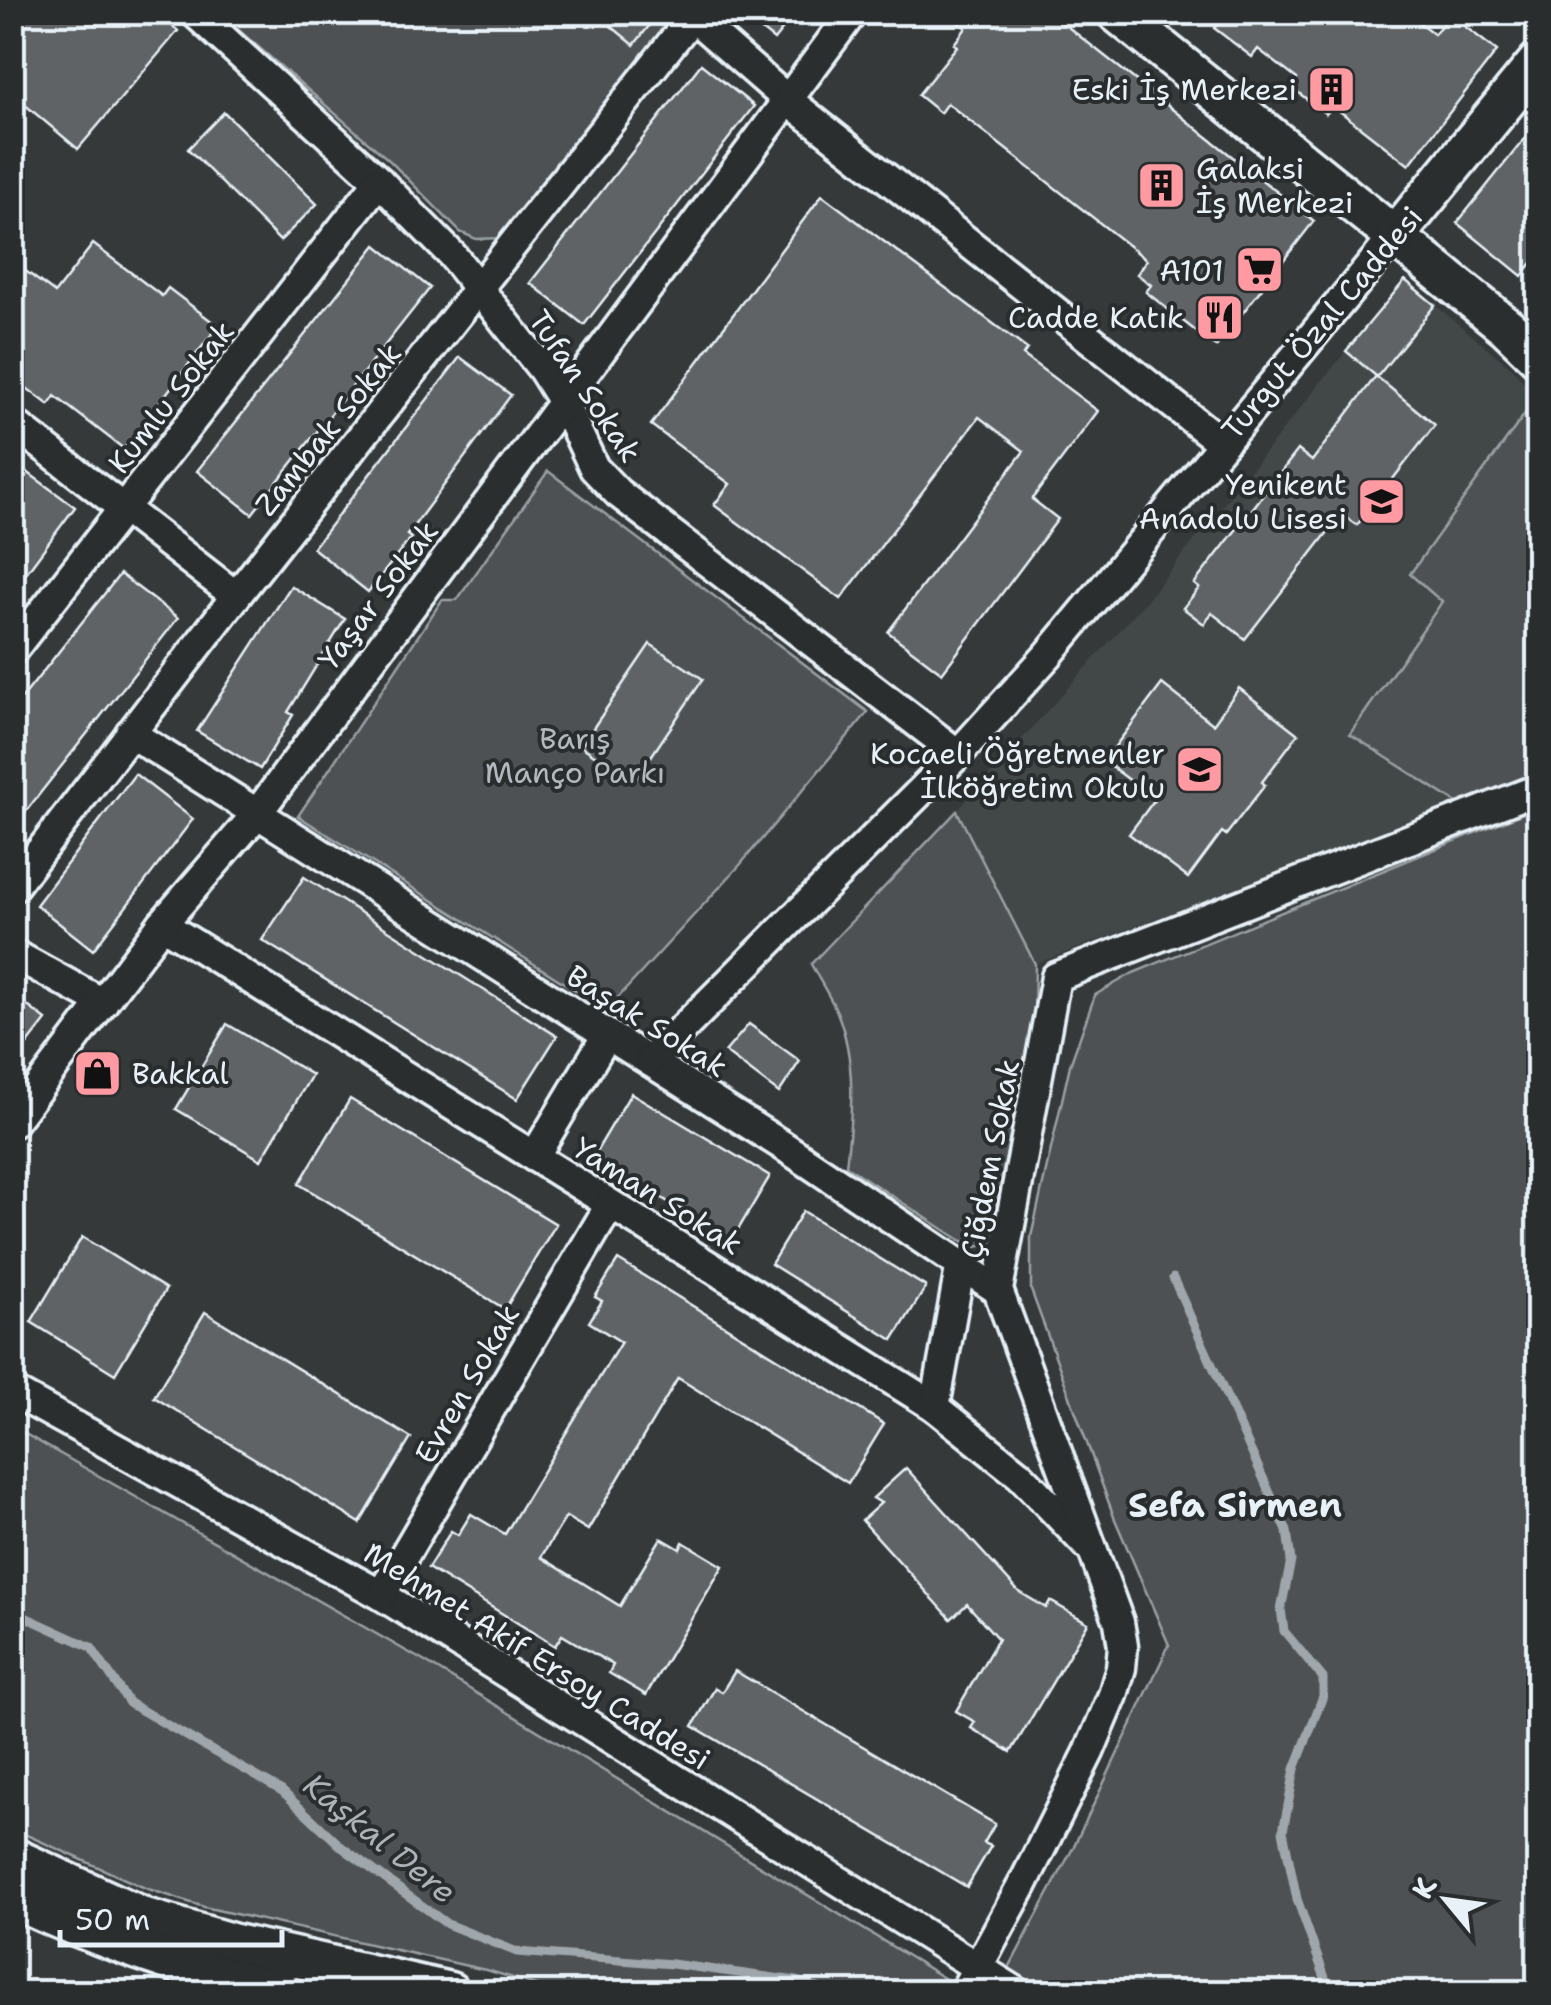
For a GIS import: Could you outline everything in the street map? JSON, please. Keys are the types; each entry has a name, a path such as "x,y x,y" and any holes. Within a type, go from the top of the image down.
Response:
{"street":[{"name":"Tufan Sokak","path":"194,12 379,181 452,255 543,370 594,468 618,493 958,754"},
{"name":"Yaşar Sokak","path":"12,1123 162,924 256,814 853,12"},
{"path":"1116,12 1507,326 1538,357"},
{"path":"695,15 789,101 1222,443"},
{"name":"Zambak Sokak","path":"12,888 236,596 695,15"},
{"name":"Turgut Özal Caddesi","path":"650,1061 958,754 1048,655 1538,62"},
{"name":"Kumlu Sokak","path":"12,651 379,181"},
{"path":"12,422 236,596"},
{"name":"Başak Sokak","path":"130,733 650,1061 998,1290"},
{"name":"Çiğdem Sokak","path":"971,1981 1089,1752 1117,1681 1122,1646 1119,1622 998,1290 1056,977 1538,789"},
{"name":"Yaman Sokak","path":"162,924 934,1407 1020,1475 1095,1554"},
{"path":"12,953 102,1004"},
{"path":"534,1157 606,1035"},
{"name":"Evren Sokak","path":"381,1596 610,1204"},
{"path":"934,1407 960,1263"},
{"name":"Mehmet Akif Ersoy Caddesi","path":"12,1391 381,1596 971,1981 1017,1992"},
{"path":"12,1857 145,1918 234,1944 450,1992"},
{"path":"12,1898 69,1924 183,1966 282,1992"},
{"path":"183,1966 215,1992"}],"shaded area":[{"path":"1435,305 1513,369 1538,400 1538,775 1035,964 957,811 1145,602 1346,351 1376,376"}],"green space":[{"path":"219,13 682,13 503,238 476,239 460,232 390,161"},
{"path":"1537,397 1538,775 1460,805 1350,734 1442,602 1410,574"},
{"name":"Barış Manço Parkı","path":"548,471 868,712 740,865 615,1001 601,1006 298,816 442,600 457,600"},
{"path":"1538,807 1538,1992 996,1992 1073,1848 1169,1645 1114,1517 1031,1290 1031,1237 1070,1065 1095,995 1133,973"},
{"path":"957,811 1035,964 1034,1016 992,1228 988,1244 977,1247 846,1166 851,1108 848,1050 837,1012 811,964"},
{"path":"13,1427 422,1660 947,1980 940,1992 558,1992 490,1971 204,1907 145,1888 13,1829"}],"building":[{"path":"12,12 156,12 178,31 78,149 12,94"},
{"path":"594,12 660,12 634,45"},
{"path":"739,12 796,12 774,40"},
{"name":"Galaksi İş Merkezi","path":"945,12 1049,12 1314,221 1216,347 1146,292 1151,285 1137,274 1147,260 947,103 940,113 918,95 957,46 954,44 966,28"},
{"name":"Eski İş Merkezi","path":"1227,12 1406,12 1434,34 1450,15 1497,51 1409,165 1333,106 1326,114 1291,87 1297,79 1258,49 1252,57 1214,28"},
{"path":"701,64 754,106 584,325 530,283"},
{"path":"224,112 317,204 280,241 188,149"},
{"path":"1538,122 1538,255 1522,276 1457,223"},
{"path":"822,195 1027,349 1023,355 1098,411 1032,499 1058,519 942,673 888,632 1024,451 979,417 841,599 714,505 730,484 651,425"},
{"path":"93,244 162,296 168,288 218,326 124,449 55,396 49,405 12,377 12,261 55,293"},
{"path":"376,245 430,288 252,514 197,471"},
{"name":"Yenikent Anadolu Lisesi","path":"1405,280 1435,305 1377,377 1435,425 1357,525 1342,514 1245,639 1212,613 1204,624 1183,608 1199,588 1194,584 1298,450 1312,461 1376,376 1346,351"},
{"path":"460,357 511,395 407,535 411,538 368,592 313,548"},
{"path":"12,461 75,507 12,592"},
{"path":"120,574 178,618 12,829 12,711"},
{"path":"291,586 345,619 288,712 293,715 260,769 197,731"},
{"path":"650,644 703,679 634,782 581,746"},
{"path":"1162,684 1213,724 1239,688 1298,734 1262,782 1265,785 1226,835 1222,832 1188,878 1129,834 1155,799 1104,761"},
{"path":"135,774 193,819 93,950 36,905"},
{"path":"304,877 557,1036 517,1099 262,940"},
{"path":"12,994 46,1020 12,1064"},
{"path":"227,1024 312,1075 261,1160 176,1109"},
{"path":"749,1024 800,1061 779,1093 725,1052"},
{"path":"631,1093 770,1176 732,1240 593,1157"},
{"path":"350,1099 556,1224 505,1309 299,1184"},
{"path":"803,1211 926,1287 893,1340 771,1264"},
{"path":"82,1237 166,1289 115,1374 31,1322"},
{"path":"618,1260 884,1424 848,1483 678,1378 588,1530 566,1517 541,1557 620,1606 661,1538 680,1549 683,1542 723,1566 646,1695 609,1673 613,1665 562,1635 555,1646 428,1568 451,1531 458,1535 471,1514 505,1534 621,1342 589,1322 602,1301 595,1297"},
{"path":"205,1312 411,1438 360,1523 154,1397"},
{"path":"906,1468 1018,1591 1046,1608 1050,1601 1088,1623 1011,1752 971,1728 975,1722 956,1711 998,1639 967,1604 951,1619 862,1520 881,1503 873,1498"},
{"path":"735,1671 995,1824 984,1843 991,1846 967,1887 693,1726 715,1688 722,1692"}],"waterway":[{"path":"1173,1278 1287,1531 1291,1561 1281,1609 1284,1631 1323,1678 1323,1696 1295,1769 1283,1831 1297,1899 1330,1992"},
{"name":"Kaşkal Dere","path":"12,1611 91,1647 129,1703 282,1791 343,1848 447,1924 517,1952 672,1964 797,1981 829,1992"}],"place":[{"name":"Eski İş Merkezi","path":"1332,89"},
{"name":"Galaksi İş Merkezi","path":"1161,185"},
{"name":"A101","path":"1259,270"},
{"name":"Cadde Katık","path":"1219,317"},
{"name":"Yenikent Anadolu Lisesi","path":"1382,501"},
{"name":"Kocaeli Öğretmenler İlköğretim Okulu","path":"1200,770"},
{"name":"Bakkal","path":"97,1073"}],"district":[{"name":"Sefa Sirmen","path":"1235,1504"}]}
